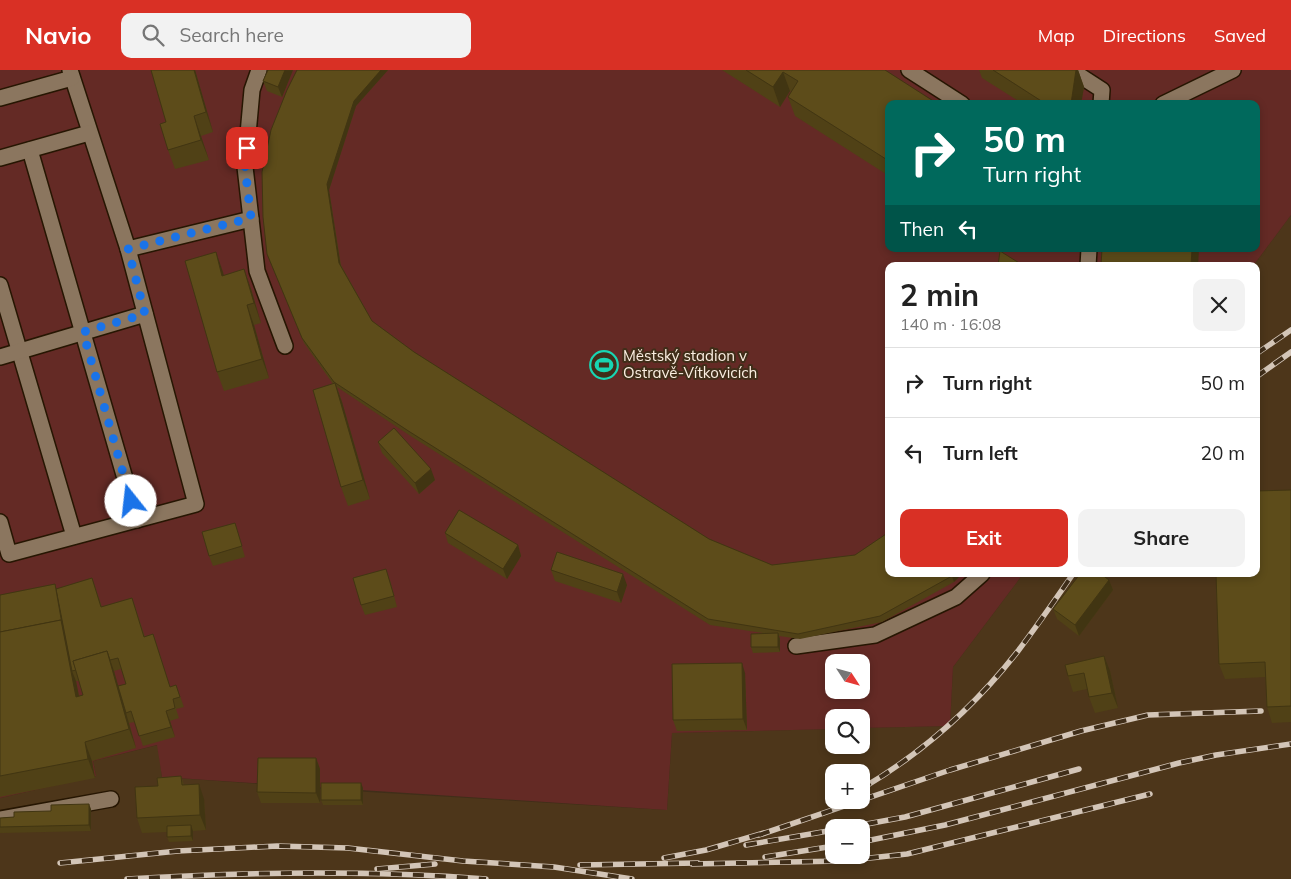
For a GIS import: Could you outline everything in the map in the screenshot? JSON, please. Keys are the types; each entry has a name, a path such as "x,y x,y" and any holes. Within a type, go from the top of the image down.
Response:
{"lane":[{"path":"259,70 252,90 245,167 257,271 285,346"},
{"path":"909,70 956,100"},
{"path":"1071,70 1102,90 1101,100"},
{"path":"1171,100 1233,70"},
{"path":"0,98 71,74 128,249 196,504 9,554 0,522"},
{"path":"0,158 89,133"},
{"path":"30,150 137,520"},
{"path":"128,249 251,218"},
{"path":"0,285 74,536"},
{"path":"0,357 145,314"},
{"path":"796,646 875,635 956,597 979,577"},
{"path":"0,819 111,799"}],"shaded area":[{"path":"0,70 1291,70 1291,215 1256,262 885,262 885,577 1021,577 953,667 950,726 870,728 870,709 825,709 825,729 672,733 667,810 162,777 157,745 93,761 96,776 0,798"},
{"path":"1291,215 1291,879 0,879 0,798 96,776 93,761 158,745 162,777 368,792 667,810 672,733 825,729 825,754 870,754 870,728 950,726 953,667 1021,577 1260,577 1260,262 1256,262"}],"building":[{"path":"151,70 194,70 206,112 194,116 201,140 168,150 160,124 166,122"},
{"path":"268,70 285,70 278,87 263,81"},
{"path":"297,70 381,70 354,101 327,184 339,263 372,321 414,352 709,539 772,565 855,555 885,535 885,577 950,577 880,616 798,634 708,619 410,432 334,382 302,338 267,254 263,217 262,172 271,130"},
{"path":"746,70 885,70 932,100 885,100 885,158 788,97 798,81 783,72 773,87"},
{"path":"993,70 1076,70 1072,100 1040,100"},
{"path":"216,252 222,276 244,269 254,303 247,305 262,359 217,372 185,261"},
{"path":"1000,252 1002,252 1018,262 999,262"},
{"path":"1102,252 1192,252 1191,262 1101,262"},
{"path":"335,383 363,480 341,487 313,390"},
{"path":"394,428 431,469 415,483 378,442"},
{"path":"1291,490 1291,706 1267,707 1265,662 1219,664 1216,577 1260,577 1260,491"},
{"path":"459,510 518,545 503,569 445,533"},
{"path":"235,523 242,546 209,556 202,532"},
{"path":"557,552 623,574 617,592 551,570"},
{"path":"386,569 394,596 361,605 353,578"},
{"path":"1078,577 1105,577 1109,580 1075,625 1053,609"},
{"path":"92,578 101,607 132,598 144,637 153,634 170,687 176,685 180,697 173,699 175,708 166,711 171,727 139,736 131,711 126,713 118,686 126,684 118,658 110,660 107,651 73,661 76,670 72,671 56,589"},
{"path":"55,584 62,624 61,620 0,632 0,595"},
{"path":"61,620 76,697 83,695 73,661 107,651 129,729 85,742 88,759 0,776 0,632"},
{"path":"778,633 778,647 751,647 751,634"},
{"path":"1104,656 1112,693 1089,697 1084,673 1068,676 1065,665"},
{"path":"742,663 743,719 673,720 672,664"},
{"path":"258,758 316,758 316,793 257,792"},
{"path":"181,776 182,785 199,784 200,815 137,818 135,787 158,786 157,778"},
{"path":"321,783 361,783 361,800 321,800"},
{"path":"89,804 89,825 0,827 0,818 14,817 14,812 51,811 51,805"},
{"path":"191,825 191,836 167,837 167,826"}],"railway":[{"path":"1260,351 1291,330"},
{"path":"1260,374 1291,352"},
{"path":"870,783 905,760 946,728 984,691 1018,651 1071,577"},
{"path":"759,835 950,770 1081,731 1148,715 1261,711"},
{"path":"870,840 945,825 1179,763 1216,755 1291,744"},
{"path":"870,823 905,817 1079,769"},
{"path":"692,864 842,861 907,854 1150,794"},
{"path":"746,845 825,832"},
{"path":"664,858 706,850 764,833"},
{"path":"60,863 178,851 277,846 348,848 463,861 554,867 632,879"},
{"path":"765,857 825,847"},
{"path":"580,865 698,863"},
{"path":"377,869 435,864"},
{"path":"127,879 306,873 396,874 486,879"}],"place":[{"name":"Městský stadion v Ostravě-Vítkovicích","path":"604,365"}],"route":[{"path":"131,501 83,332 145,314 128,249 251,218 245,167 247,148"}]}
